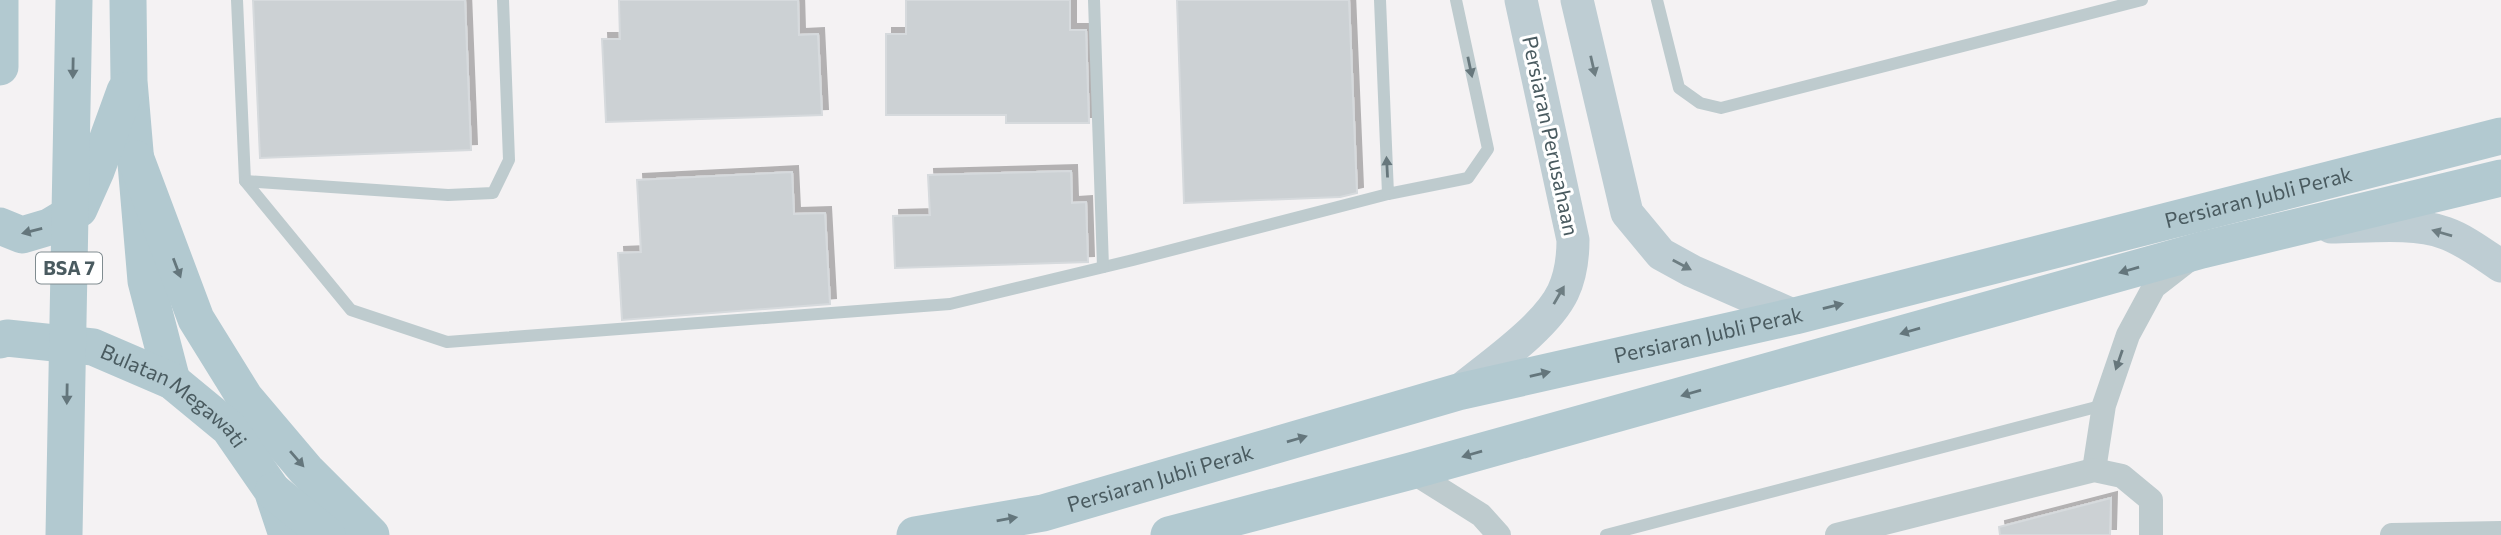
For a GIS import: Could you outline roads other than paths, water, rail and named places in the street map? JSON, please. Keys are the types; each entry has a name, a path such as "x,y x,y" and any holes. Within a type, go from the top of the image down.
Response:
{"main road":[{"path":"0,0 0,67"},
{"name":"BSA 7","path":"64,535 74,0"},
{"path":"128,0 129,80 146,281 172,381"},
{"name":"Persiaran Perusahaan","path":"1458,392 1536,327 1562,294 1573,264 1573,240 1521,0"},
{"path":"1577,0 1627,213 1661,254 1692,271 1796,316"},
{"path":"0,226 22,235 49,227 79,209 96,172 129,80"},
{"name":"Persiaran Jubli Perak","path":"915,535 1043,513 1458,392 1796,316 2501,136"},
{"path":"136,159 196,319 238,387 306,470 370,535"},
{"name":"Persiaran Jubli Perak","path":"1169,535 1411,471 2202,250 2501,178"},
{"path":"2290,227 2408,227 2444,232 2501,266"},
{"name":"Bulatan Megawati","path":"0,340 7,338 93,346 172,381 229,428 272,490 287,535"},
{"path":"272,490 327,535"}],"street":[{"path":"2094,470 2104,405 2128,335 2154,287 2202,250"},
{"path":"1837,535 2094,470 2122,475 2151,499 2151,535"},
{"path":"1411,471 1482,515 1499,535"},
{"path":"2392,535 2501,533"}],"lane":[{"path":"237,0 245,181 351,310 447,342 950,304 1388,194 1468,178 1488,149 1456,0"},
{"path":"245,181 448,195 493,192 509,160 503,0"},
{"path":"1094,0 1103,267"},
{"path":"1380,0 1388,194"},
{"path":"1657,0 1679,88 1700,103 1721,108 2142,0"},
{"path":"1606,535 2104,405"}]}
